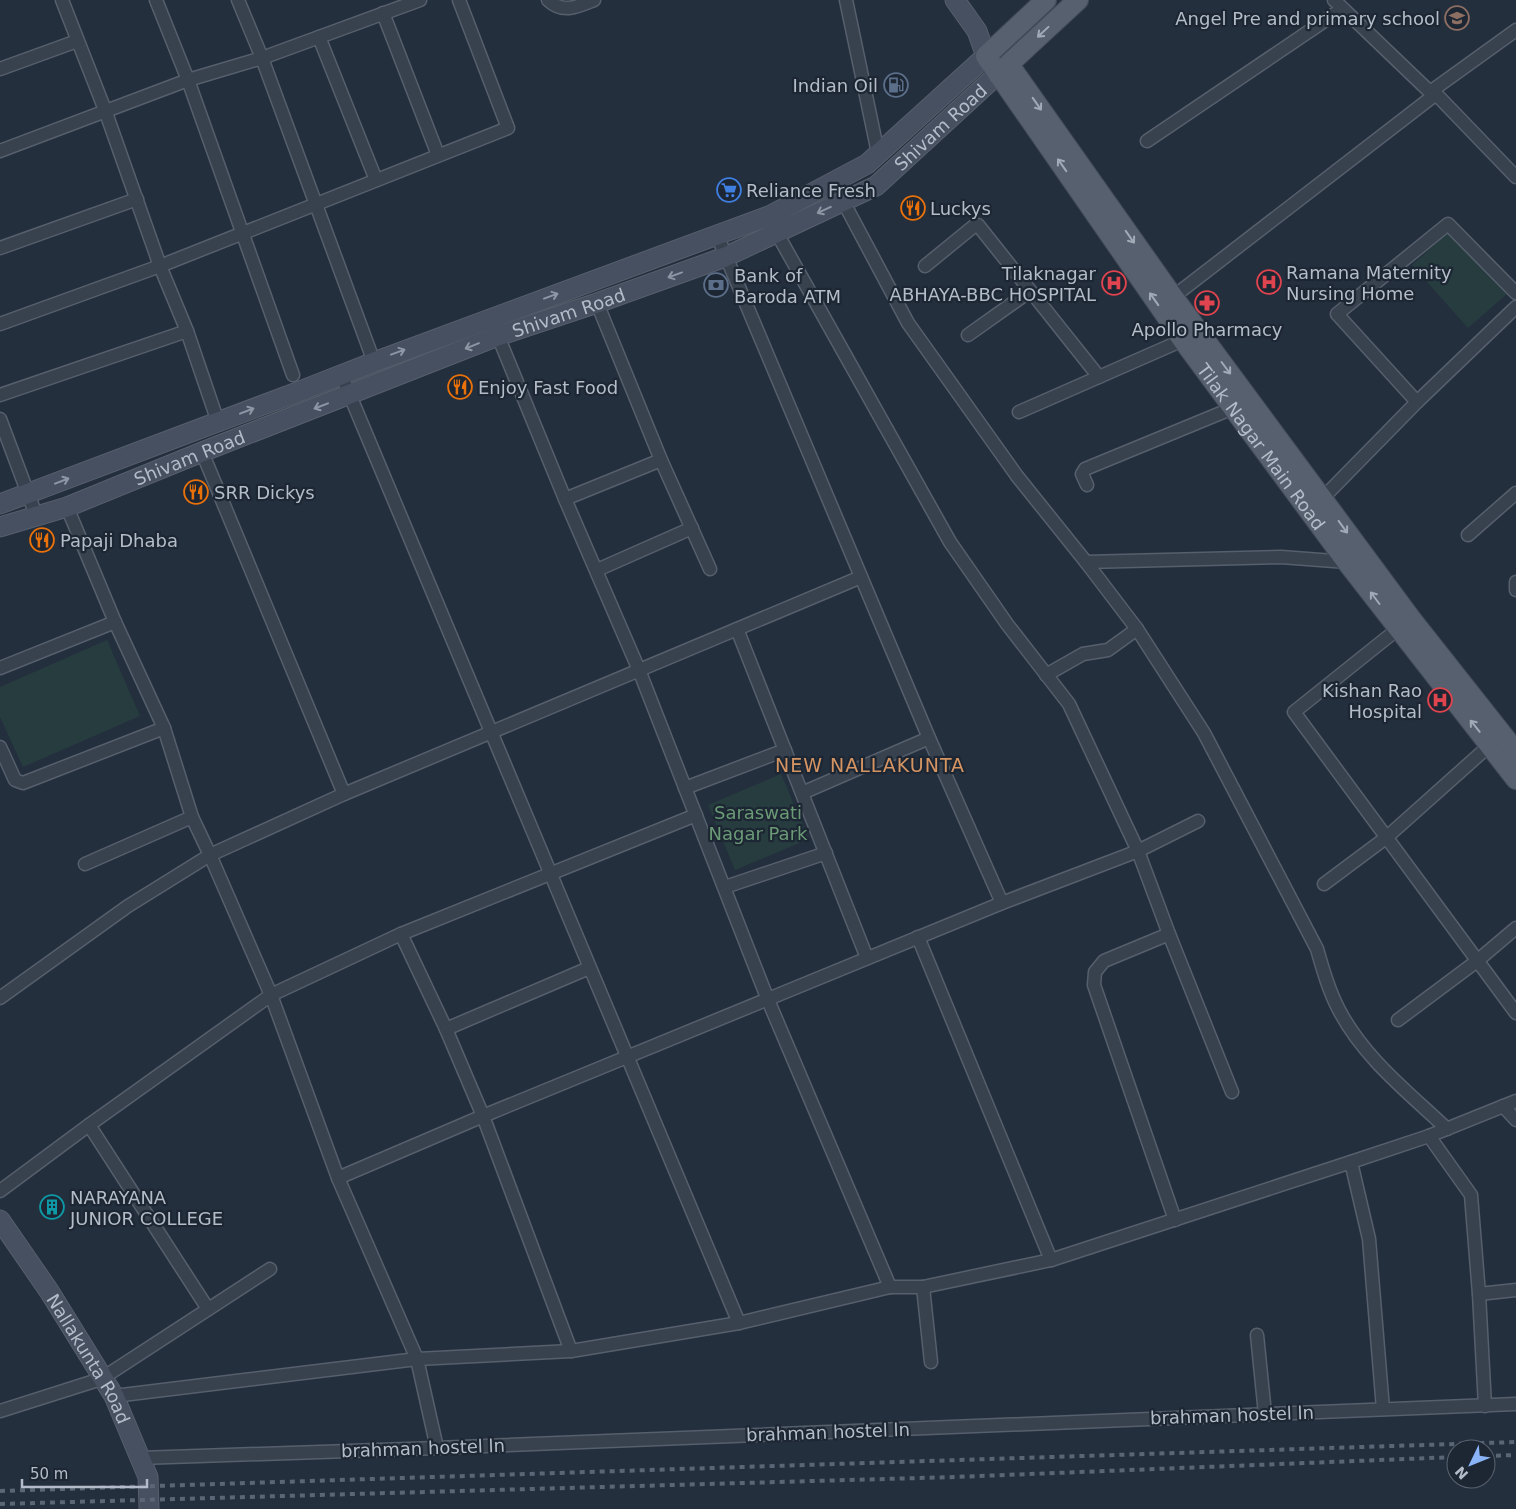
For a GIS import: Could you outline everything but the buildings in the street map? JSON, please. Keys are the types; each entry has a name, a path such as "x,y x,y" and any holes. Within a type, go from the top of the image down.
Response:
{"main road":[{"path":"956,0 991,52"},
{"name":"Shivam Road","path":"0,527 67,507 498,336 725,257 772,224 867,164 1046,0"},
{"name":"Shivam Road","path":"0,504 341,374 717,235 772,224 843,201 876,186 1078,0"},
{"name":"Tilak Nagar Main Road","path":"991,52 1173,297 1316,505 1516,778"},
{"name":"Tilak Nagar Main Road","path":"1003,69 1182,340 1233,408 1316,505 1347,562 1405,624 1516,752"},
{"name":"Nallakunta Road","path":"0,1220 49,1291 101,1378 114,1396 148,1477 149,1509"}],"street":[{"path":"62,0 105,110 160,266 187,331 218,422"},
{"path":"156,0 188,80 293,375"},
{"path":"238,0 262,58 374,362"},
{"path":"0,151 188,80 262,58 420,0"},
{"path":"0,324 160,266 508,128 458,0"},
{"path":"548,0 554,6 572,8 594,0"},
{"path":"846,0 878,153"},
{"path":"1147,141 1338,5 1433,93 1516,177"},
{"path":"383,14 438,155"},
{"path":"1173,297 1516,30"},
{"path":"320,37 376,180"},
{"path":"0,69 78,41"},
{"path":"0,248 136,199"},
{"path":"843,201 908,324 1017,476 1137,629 1215,750 1317,949 1328,985 1340,1012 1371,1056 1447,1129"},
{"path":"772,224 950,542 1007,624 1069,704 1138,851 1232,1092"},
{"path":"1417,402 1336,314 1448,224 1516,293"},
{"path":"925,266 974,226 978,225 1099,377"},
{"path":"717,235 929,738 1002,903"},
{"path":"968,335 1030,291"},
{"path":"597,303 661,460 710,569"},
{"path":"1316,505 1417,402 1516,307"},
{"path":"0,395 187,331"},
{"path":"498,336 565,499 639,670 768,1000 890,1287"},
{"path":"1019,412 1182,340"},
{"path":"341,374 738,1324"},
{"path":"1086,485 1082,474 1085,469 1233,408"},
{"path":"0,419 36,515"},
{"path":"202,452 344,794"},
{"path":"565,499 661,460"},
{"path":"1468,535 1516,493"},
{"path":"67,507 115,622 164,728 192,817 272,995 338,1178 416,1359 437,1448"},
{"path":"597,570 692,528"},
{"path":"1086,562 1281,557 1347,562"},
{"path":"0,998 128,906 210,854 344,794 861,577"},
{"path":"1516,582 1516,590"},
{"path":"0,668 115,622"},
{"path":"1405,624 1294,712 1516,1013"},
{"path":"737,629 867,958"},
{"path":"1046,675 1083,654 1108,650 1137,629"},
{"path":"0,747 15,780 23,782 164,728"},
{"path":"802,793 929,738"},
{"path":"1324,884 1387,837 1490,744"},
{"path":"685,788 785,750"},
{"path":"0,1191 89,1125 272,995 401,934 696,815"},
{"path":"85,864 192,817"},
{"path":"338,1178 483,1116 918,937 1138,851 1198,821"},
{"path":"725,887 826,853"},
{"path":"1398,1020 1477,961 1516,928"},
{"path":"401,934 446,1029 483,1116 571,1351"},
{"path":"1169,934 1104,961 1095,972 1094,985 1175,1220"},
{"path":"918,937 1051,1260"},
{"path":"446,1029 589,968"},
{"path":"114,1396 416,1359 571,1351 738,1324 890,1287 923,1287 1051,1260 1429,1136 1516,1101"},
{"path":"1503,1106 1516,1120"},
{"path":"89,1125 208,1309"},
{"path":"1429,1136 1471,1195 1485,1406"},
{"path":"1351,1162 1369,1239 1383,1409"},
{"path":"0,1411 101,1378 270,1269"},
{"path":"923,1287 931,1362"},
{"path":"1479,1294 1516,1290"},
{"path":"1258,1335 1265,1414"},
{"name":"brahman hostel ln","path":"140,1458 437,1448 1516,1404"}],"green space":[{"path":"1450,231 1508,293 1468,328 1412,265"},
{"path":"107,640 140,716 23,767 0,717 0,687"},
{"name":"Saraswati Nagar Park","path":"781,774 809,839 735,870 708,805"}],"railway":[{"path":"0,1491 1516,1442"},
{"path":"1496,1456 1516,1455"},
{"path":"0,1504 955,1477 1446,1457"}],"place":[{"name":"Angel Pre and primary school","path":"1457,18"},
{"name":"Indian Oil","path":"896,85"},
{"name":"Reliance Fresh","path":"729,190"},
{"name":"Luckys","path":"913,208"},
{"name":"Ramana Maternity Nursing Home","path":"1269,282"},
{"name":"Tilaknagar ABHAYA-BBC HOSPITAL","path":"1114,283"},
{"name":"Bank of Baroda ATM","path":"716,285"},
{"name":"Apollo Pharmacy","path":"1207,303"},
{"name":"Enjoy Fast Food","path":"460,387"},
{"name":"SRR Dickys","path":"196,492"},
{"name":"Papaji Dhaba","path":"42,540"},
{"name":"Kishan Rao Hospital","path":"1440,700"},
{"name":"NARAYANA JUNIOR COLLEGE","path":"52,1207"}],"district":[{"name":"NEW NALLAKUNTA","path":"870,765"}]}
